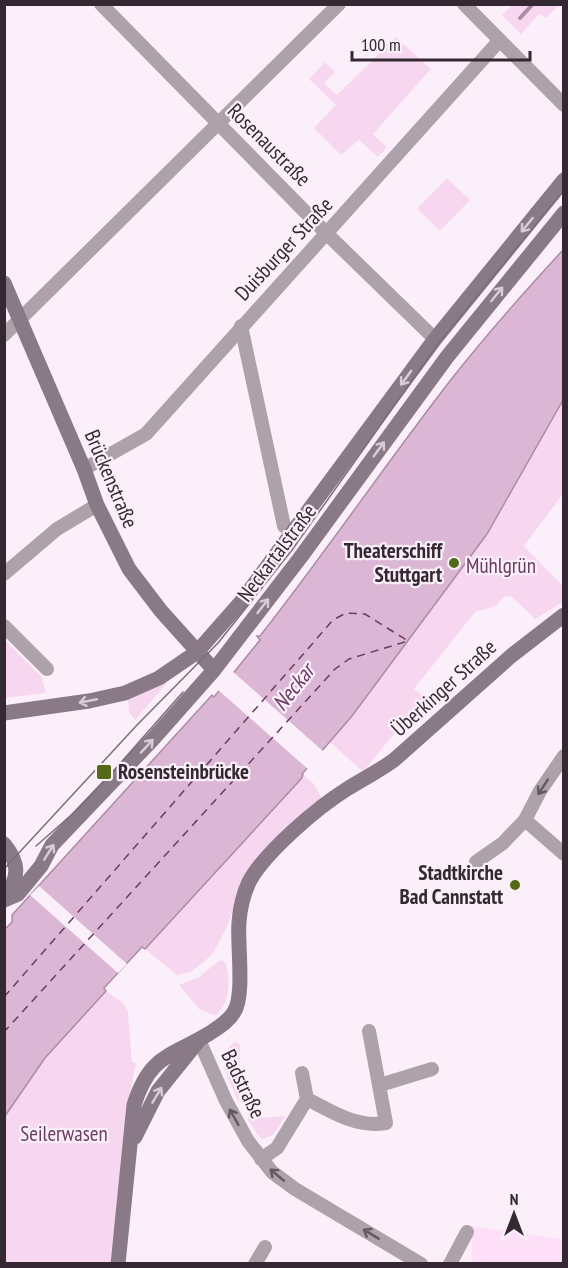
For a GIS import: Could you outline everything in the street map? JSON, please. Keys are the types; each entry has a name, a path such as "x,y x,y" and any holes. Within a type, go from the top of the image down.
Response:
{"main road":[{"name":"Neckartalstraße","path":"4,713 80,703 125,693 159,678 197,651 241,602 435,339 564,180"},
{"name":"Neckartalstraße","path":"4,900 18,894 52,845 153,739 212,667 300,558 447,357 564,213"},
{"name":"Brückenstraße","path":"4,282 84,469 97,505 135,579 212,667"},
{"name":"Überkinger Straße","path":"349,788 394,760 511,656 564,615"},
{"name":"Badstraße","path":"199,1040 226,1022 234,1014 237,1006 240,914 250,879 306,820 349,788"},
{"path":"4,844 16,863 17,875 15,882 4,895"},
{"path":"118,1263 134,1105 141,1085 157,1063 174,1051 199,1040"},
{"path":"131,1147 158,1091 199,1040"}],"street":[{"name":"Rosenaustraße","path":"100,4 327,234 435,339"},
{"path":"4,335 339,4"},
{"path":"464,4 564,105"},
{"name":"Duisburger Straße","path":"84,469 146,434 500,40"},
{"path":"241,326 284,526 292,532"},
{"path":"4,574 57,530 97,505"},
{"path":"4,626 46,669"},
{"path":"476,862 503,843 525,820 540,790 564,756"},
{"path":"525,820 564,854"},
{"path":"307,1099 362,1124 386,1123 369,1031"},
{"name":"Badstraße","path":"199,1040 226,1101 251,1147 278,1177 421,1263"},
{"path":"380,1085 432,1070"},
{"path":"261,1159 277,1148 307,1099 302,1073"},
{"path":"450,1263 467,1232"},
{"path":"255,1263 265,1246"}],"shaded area":[{"path":"472,1226 563,1239 563,1263 472,1264"}],"green space":[{"path":"512,5 559,5 546,18 539,14 521,34 502,15"},
{"path":"396,37 431,69 373,134 387,147 378,157 359,140 341,155 314,128 336,105 309,79 325,62 335,72 324,83 337,95"},
{"path":"447,178 470,200 440,231 417,209"},
{"name":"Mühlgrün","path":"563,400 563,494 524,546 563,586 563,602 535,619 512,597 505,596 496,606 475,612 414,689 424,697 363,772 329,741 352,716 487,534"},
{"path":"4,639 41,676 46,693 5,698"},
{"path":"167,683 135,720 129,712 128,699"},
{"path":"303,775 314,784 322,799 241,884 228,925 213,953 190,972 177,975 145,949"},
{"path":"220,960 226,963 228,991 227,998 216,1016 199,1009 179,985 199,977"},
{"name":"Seilerwasen","path":"106,991 123,1003 128,1012 132,1062 136,1063 129,1100 110,1263 5,1263 4,1116 45,1058"},
{"path":"236,1042 240,1045 239,1103 228,1079 224,1062 229,1047"},
{"path":"285,1116 273,1134 261,1139 247,1119"}],"water":[{"name":"Neckar","path":"563,250 563,400 487,534 352,716 302,774 301,779 145,949 142,947 104,988 106,991 45,1058 5,1116 4,930 12,922 12,915 212,695 214,697 260,640 257,636 260,636 285,604 453,377"}],"pier":[{"path":"232,671 324,752 309,770 217,689"},
{"path":"39,886 127,964 118,973 30,895"}],"waterway":[{"path":"520,18 533,4"}],"ferry route":[{"path":"4,997 333,620 346,613 365,614 408,641 349,659 335,669 4,1032"}],"tram line":[{"path":"4,869 137,725 218,643 292,550 438,344 564,190"},
{"path":"36,846 77,810 183,692"}],"place":[{"name":"Theaterschiff Stuttgart","path":"454,563"},
{"name":"Rosensteinbrücke","path":"104,772"},
{"name":"Stadtkirche Bad Cannstatt","path":"515,885"}]}
